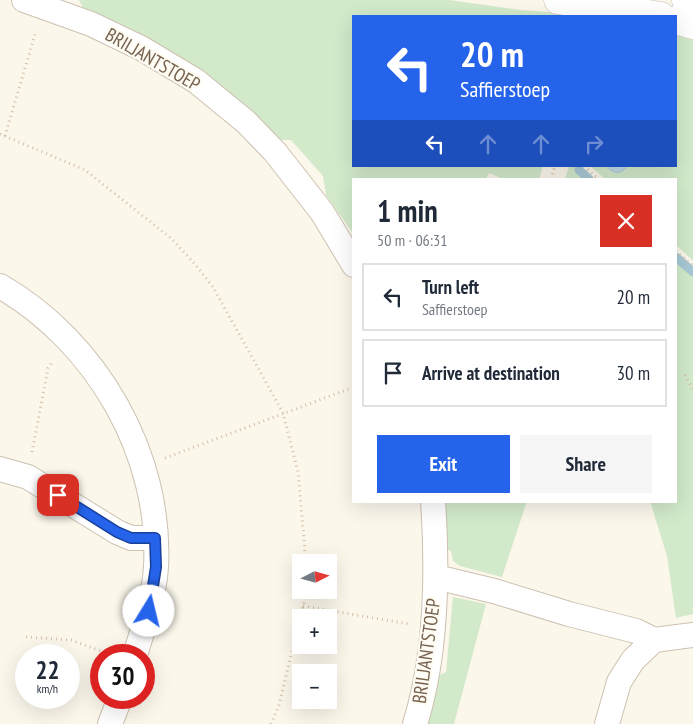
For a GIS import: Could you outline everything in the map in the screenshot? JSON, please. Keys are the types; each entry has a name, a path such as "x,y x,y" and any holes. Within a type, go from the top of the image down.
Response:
{"street":[{"path":"558,0 655,15"},
{"path":"686,0 693,3"},
{"name":"BRILJANTSTOEP","path":"34,3 91,24 141,48 196,81 246,122 275,152 322,212 352,262"},
{"path":"677,20 693,25"},
{"path":"0,286 50,321 90,365 109,393 124,421 144,466 152,504 156,567 149,611 138,644"},
{"path":"0,469 28,477 117,532 131,538 155,538"},
{"name":"BRILJANTSTOEP","path":"415,724 428,668 432,628 436,577 433,503"},
{"name":"BRILJANTSTOEP","path":"436,577 494,590 569,614 636,631 654,640"},
{"path":"608,724 619,682 633,660 654,640 693,635"},
{"path":"110,724 116,709"}],"path":[{"path":"5,136 34,3"},
{"path":"0,134 85,170 172,239 213,288 283,413 298,472 305,554"},
{"path":"585,167 597,178"},
{"path":"677,252 693,266"},
{"path":"28,477 33,438 48,368 68,340"},
{"path":"686,375 693,390"},
{"path":"144,466 352,387"},
{"path":"272,724 305,599"},
{"path":"303,606 432,628"},
{"path":"26,637 71,640 90,647"}],"green space":[{"path":"79,0 449,0 520,10 592,15 352,15 352,167 543,167 539,178 501,178 489,173 486,178 352,178 352,232 326,195 323,176 291,140 273,140 249,111 230,93 84,10"},
{"path":"677,35 693,40 693,261 677,246 677,178 604,178 591,167 677,167"},
{"path":"569,167 574,167 590,178 565,178"},
{"path":"677,255 693,269 693,614 676,618 667,556 651,503 677,503"},
{"path":"443,503 526,503 502,577 460,566 453,561 451,551 446,549"},
{"path":"453,597 486,604 454,724 425,724 437,676 446,672"}],"water":[{"path":"608,167 626,167 620,172 612,171"}],"waterway":[{"path":"579,170 588,178"},
{"path":"677,258 693,272"}],"route":[{"path":"58,495 117,532 131,538 155,538 156,567 149,611"}]}
